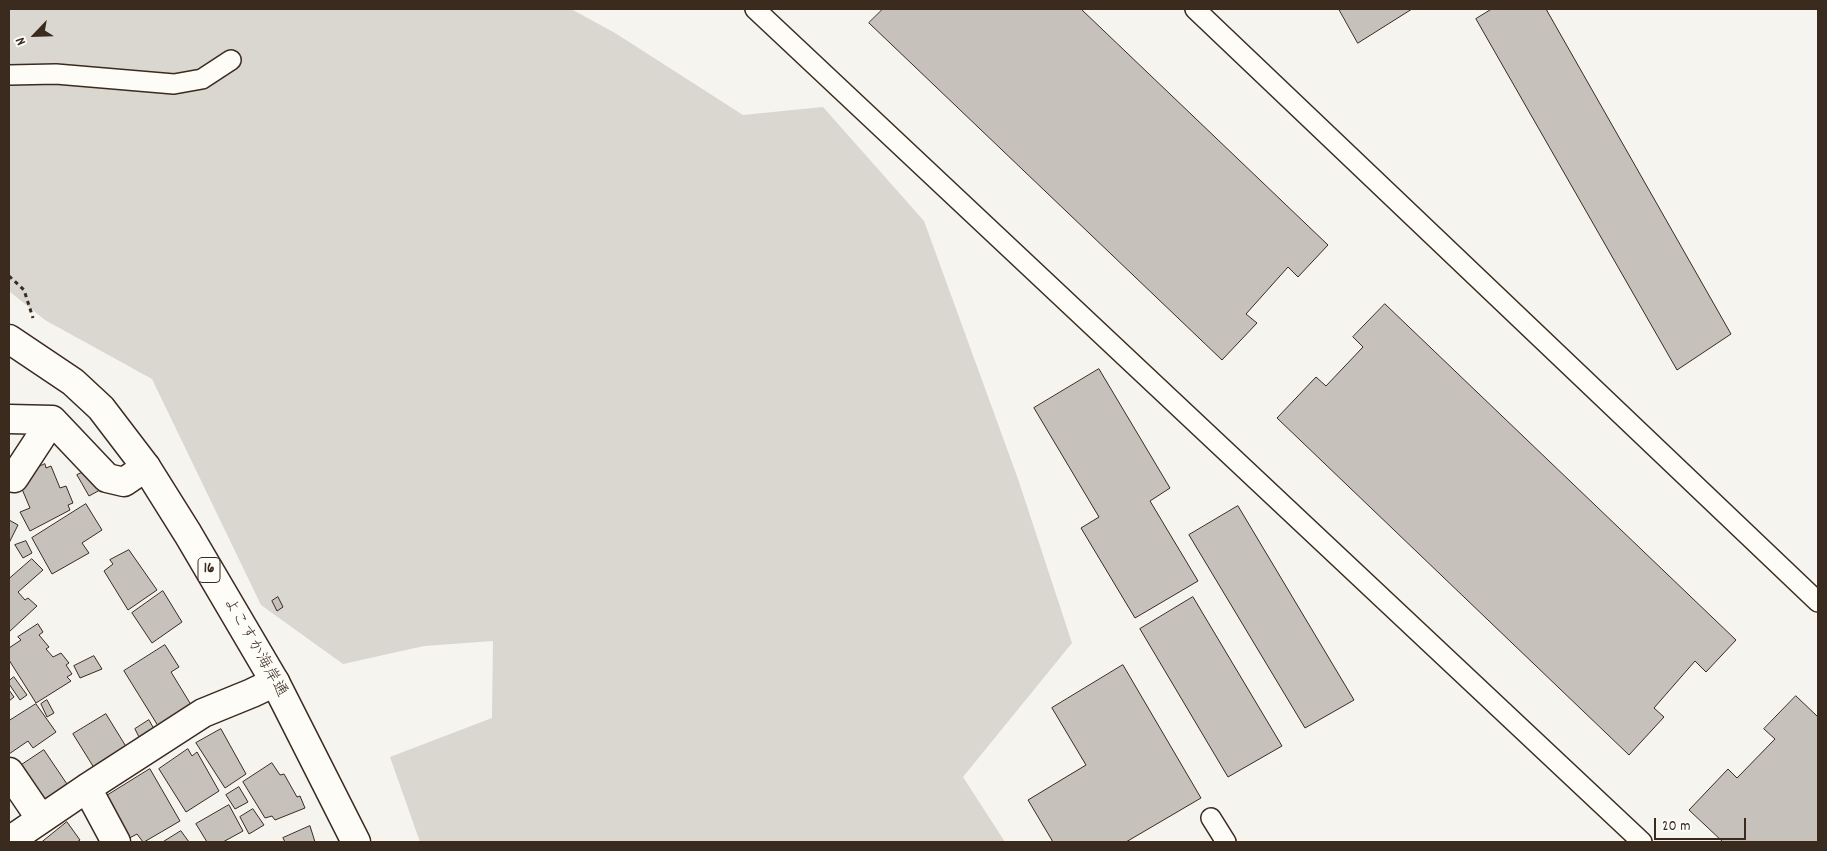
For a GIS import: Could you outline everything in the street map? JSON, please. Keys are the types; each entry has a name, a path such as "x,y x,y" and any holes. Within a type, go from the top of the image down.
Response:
{"main road":[{"name":"よこすか海岸通","path":"9,339 73,382 101,408 146,468 188,534 275,682 356,842"},
{"path":"9,419 52,420 107,478 124,482 146,468"},
{"path":"11,482 52,420"},
{"path":"9,841 86,788 203,713 252,694 275,682"},
{"path":"9,772 41,819"},
{"path":"86,788 116,842"}],"lane":[{"path":"755,9 1642,842"},
{"path":"1195,9 1818,602"},
{"path":"9,75 56,74 174,84 202,79 231,60"},
{"path":"1211,818 1226,842"}],"shaded area":[{"path":"9,9 571,9 615,33 743,115 823,107 924,221 1018,479 1072,643 963,777 1005,842 420,842 390,757 492,718 493,641 424,646 343,664 261,605 152,379 45,320 9,291"}],"building":[{"path":"883,9 1081,9 1328,245 1298,277 1288,267 1246,314 1257,323 1222,360 869,23"},
{"path":"1339,9 1412,9 1358,43"},
{"path":"1492,9 1546,9 1731,334 1677,370 1476,19"},
{"path":"1385,304 1736,640 1706,672 1695,661 1654,708 1664,717 1629,755 1277,418 1316,377 1326,386 1363,347 1353,337"},
{"path":"1099,369 1170,488 1150,501 1198,581 1135,618 1081,528 1099,517 1034,408"},
{"path":"45,464 46,468 51,466 60,488 66,486 73,503 68,505 70,510 30,531 20,512 30,508 19,482 35,473 34,469"},
{"path":"88,470 100,490 89,496 77,475"},
{"path":"86,504 102,530 82,543 89,553 52,574 32,538"},
{"path":"1238,506 1354,700 1305,728 1189,535"},
{"path":"9,520 18,525 9,543"},
{"path":"26,541 32,553 23,558 15,545"},
{"path":"129,550 157,590 128,610 104,571 113,564 110,560"},
{"path":"32,559 43,570 18,592 25,600 28,598 37,606 9,632 9,579"},
{"path":"163,591 182,622 152,643 132,613"},
{"path":"278,597 283,607 277,611 272,601"},
{"path":"1193,597 1282,746 1228,777 1140,629"},
{"path":"38,624 43,632 39,635 49,647 46,649 53,657 61,653 69,663 66,665 72,674 67,677 71,681 36,703 9,660 9,648 21,640 18,637"},
{"path":"165,645 179,667 171,672 193,708 160,729 124,671"},
{"path":"94,656 102,669 80,678 74,666"},
{"path":"1123,665 1201,798 1126,842 1053,842 1028,800 1086,765 1052,708"},
{"path":"14,677 27,695 20,700 9,684 9,681"},
{"path":"9,690 14,697 9,701"},
{"path":"1796,696 1818,717 1818,842 1723,842 1689,810 1728,769 1737,778 1775,739 1764,729"},
{"path":"47,700 54,713 47,717 41,704"},
{"path":"36,704 56,732 33,748 28,741 9,754 9,721"},
{"path":"106,714 130,753 96,771 73,734"},
{"path":"149,720 158,736 143,745 135,729"},
{"path":"221,729 246,774 225,788 196,743"},
{"path":"188,749 192,756 197,752 219,791 186,812 159,769"},
{"path":"44,750 71,790 45,807 17,768"},
{"path":"272,763 280,775 284,774 297,797 300,796 305,808 275,820 272,816 265,818 243,782"},
{"path":"150,769 180,821 144,842 137,834 124,841 100,800"},
{"path":"239,787 248,802 235,809 226,795"},
{"path":"229,805 243,831 223,842 207,842 196,824"},
{"path":"253,809 264,825 249,834 240,817"},
{"path":"67,822 80,840 77,842 42,842"},
{"path":"310,826 315,842 285,842 283,838"},
{"path":"181,831 189,842 163,842"}]}
